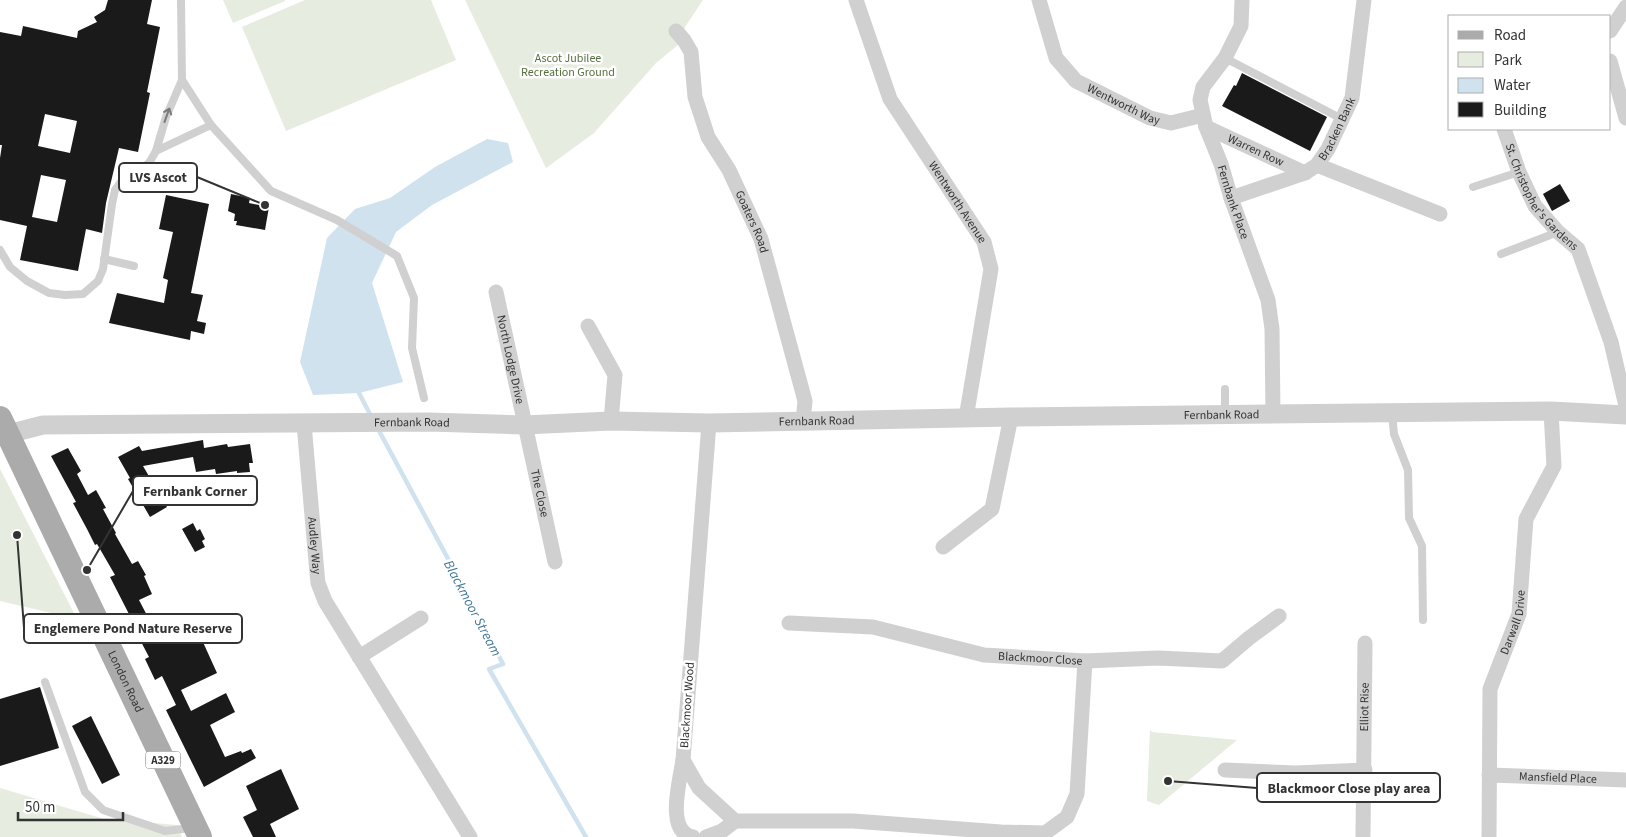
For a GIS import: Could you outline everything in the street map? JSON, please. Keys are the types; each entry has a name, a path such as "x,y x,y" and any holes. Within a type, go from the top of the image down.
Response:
{"main road":[{"name":"London Road","path":"4,426 198,832"}],"street":[{"name":"Wentworth Avenue","path":"856,0 890,98 984,242 991,269 966,418"},
{"name":"Wentworth Way","path":"1039,0 1056,58 1076,81 1150,118 1172,123 1205,121"},
{"name":"Fernbank Place","path":"1242,0 1241,26 1225,58 1203,87 1200,100 1205,121 1231,198 1268,300 1272,329 1273,414"},
{"name":"Bracken Bank","path":"1231,198 1311,169 1328,149 1352,98 1364,0"},
{"path":"1611,30 1626,7"},
{"name":"Goaters Road","path":"676,31 691,52 695,97 708,137 729,170 761,239 805,401 803,422"},
{"path":"1611,65 1626,118"},
{"name":"Warren Row","path":"1205,121 1311,169 1440,214"},
{"name":"St. Christopher's Gardens","path":"1504,130 1519,172 1535,206 1558,232 1578,249 1612,342 1626,406"},
{"name":"North Lodge Drive","path":"496,292 524,425"},
{"path":"588,326 614,375 611,421"},
{"name":"Fernbank Road","path":"4,426 429,422 524,425 611,421 803,422 1011,417 1551,411 1626,415"},
{"name":"Darwall Drive","path":"1489,837 1490,689 1519,614 1526,519 1554,466 1551,411"},
{"path":"943,547 992,509 1011,417"},
{"name":"Blackmoor Wood","path":"709,423 682,760 699,788 735,821"},
{"name":"Audley Way","path":"304,424 318,583 325,601 470,837"},
{"name":"The Close","path":"524,425 555,562"},
{"name":"Blackmoor Close","path":"789,623 873,627 984,655 1086,661 1158,658 1222,661 1279,616"},
{"path":"359,657 421,618"},
{"name":"Elliot Rise","path":"1363,837 1365,643"},
{"path":"706,837 722,831 735,821 853,821 1001,834 1045,833 1067,817 1077,794 1086,661"},
{"path":"682,760 676,821 681,830 693,837"},
{"path":"1225,770 1296,774 1365,770"},
{"name":"Mansfield Place","path":"1489,775 1626,780"}],"lane":[{"path":"0,250 10,267 27,281 49,292 65,295 83,294 98,281 104,259 112,204 116,190 121,182 149,163 156,151 166,117 182,80 181,0"},
{"path":"1225,58 1342,119"},
{"path":"182,80 211,126 271,191 337,220 397,256 414,298 412,348 424,398"},
{"path":"156,151 211,126"},
{"path":"1474,187 1519,172"},
{"path":"1501,254 1558,232"},
{"path":"104,259 134,266"},
{"path":"1225,389 1225,415"},
{"path":"1392,413 1394,434 1408,470 1409,518 1422,546 1423,620"},
{"path":"45,682 85,792 102,810 165,831 198,832"}],"green space":[{"path":"223,0 285,0 285,1 233,23"},
{"path":"305,0 431,0 456,60 286,131 242,27"},
{"name":"Ascot Jubilee Recreation Ground","path":"465,0 703,0 685,27 684,40 656,63 594,133 546,168"},
{"path":"0,469 77,619 0,601"},
{"path":"1150,730 1152,732 1237,740 1159,805 1147,801"},
{"path":"0,788 104,819 177,825 182,837 0,837"}],"water":[{"path":"487,139 508,143 513,162 432,205 396,232 372,283 403,382 359,393 313,395 300,362 327,238 355,209 390,198 435,167"}],"building":[{"path":"108,0 152,0 147,24 160,27 147,92 150,93 138,152 119,148 106,203 102,233 86,229 78,271 20,260 27,226 0,220 0,158 2,145 0,145 0,32 21,36 23,26 77,38 78,31 97,22 94,17 105,10","holes":["45,114 77,121 70,153 38,146","41,175 66,180 57,222 32,217"]},
{"path":"1242,73 1327,117 1310,151 1222,106 1234,85 1236,86"},
{"path":"1560,184 1570,201 1552,211 1543,194"},
{"path":"231,194 250,198 249,203 269,207 265,230 236,225 237,221 234,221 235,214 228,211"},
{"path":"166,195 209,204 191,293 203,295 197,321 206,323 204,334 191,331 190,340 109,323 117,293 164,303 168,280 163,278 173,232 159,229"},
{"path":"203,440 204,448 227,444 228,447 250,444 253,463 249,463 250,472 237,473 237,471 216,474 215,469 196,472 193,457 143,466 167,507 150,517 128,479 130,478 118,457 139,446 142,451"},
{"path":"68,448 81,471 77,474 88,495 96,490 106,508 103,509 115,534 132,564 138,561 146,575 144,576 152,594 139,600 152,625 178,615 182,627 186,625 196,643 202,640 217,673 181,690 191,711 226,693 235,712 210,725 225,757 251,749 256,758 204,787 166,710 176,705 162,676 155,680 145,659 149,657 110,577 115,575 97,544 95,545 73,503 76,502 51,456"},
{"path":"193,523 197,531 200,529 205,539 202,541 205,547 195,552 182,529"},
{"path":"40,687 59,748 0,766 0,699"},
{"path":"91,716 120,775 102,784 72,726"},
{"path":"281,769 299,809 270,824 276,837 253,837 243,817 257,810 246,786"}],"waterway":[{"name":"Blackmoor Stream","path":"359,393 372,418"},
{"name":"Blackmoor Stream","path":"377,427 503,664 489,669 586,837"}],"place":[{"name":"LVS Ascot","path":"265,205"},
{"name":"Englemere Pond Nature Reserve","path":"17,535"},
{"name":"Fernbank Corner","path":"87,570"},
{"name":"Blackmoor Close play area","path":"1168,781"}]}
